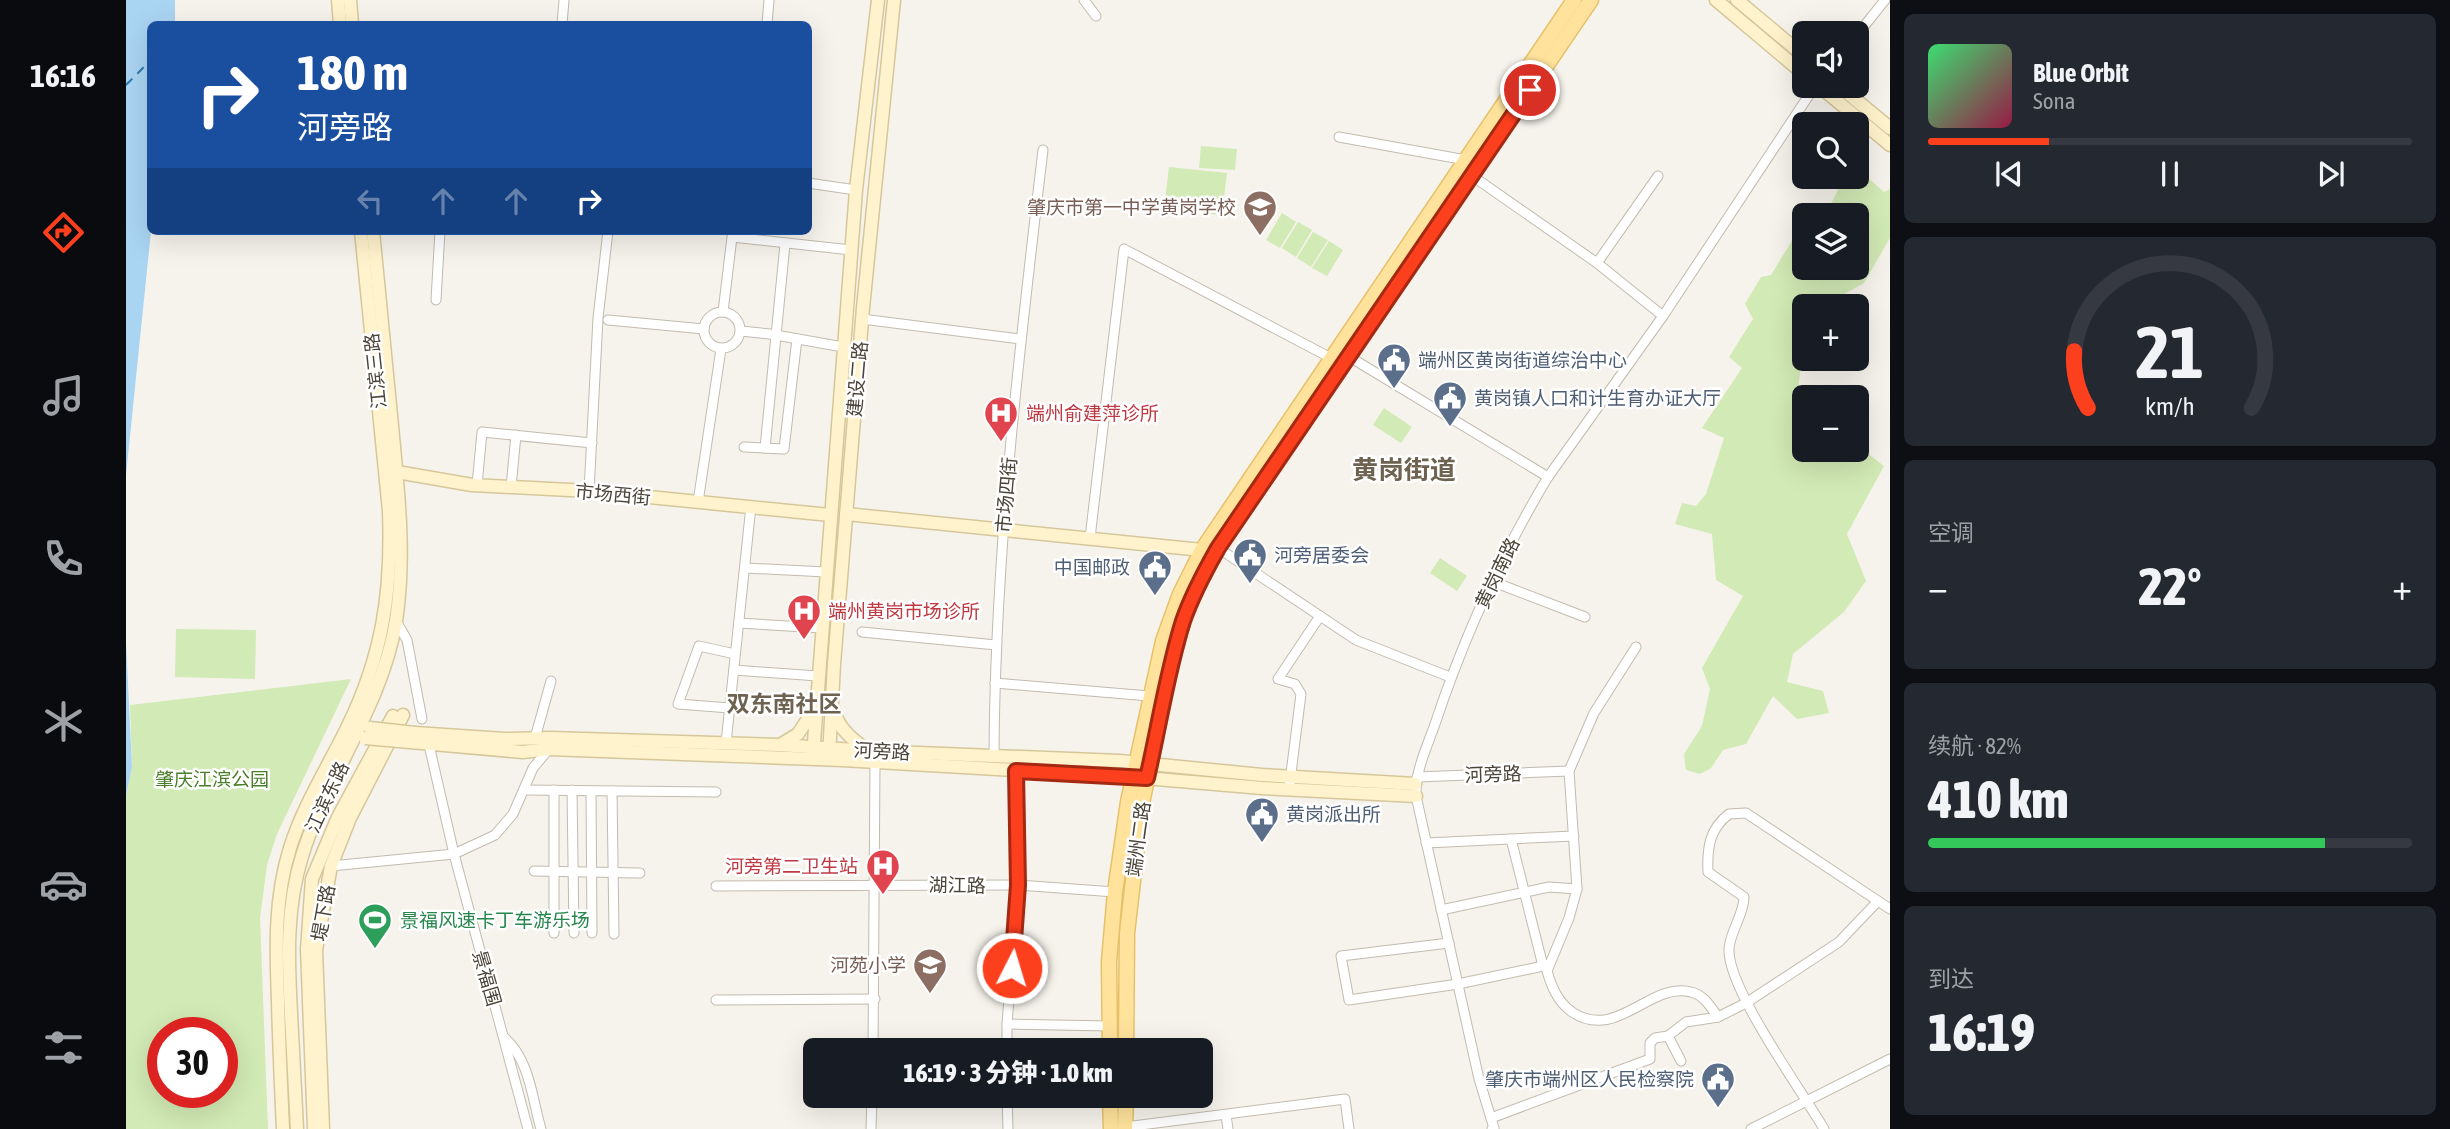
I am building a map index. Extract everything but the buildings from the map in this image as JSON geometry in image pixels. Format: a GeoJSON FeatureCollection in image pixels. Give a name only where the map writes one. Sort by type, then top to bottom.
{"type":"FeatureCollection","features":[{"type":"Feature","properties":{"kind":"main road"},"geometry":{"type":"LineString","coordinates":[[338,0],[340,21]]}},
{"type":"Feature","properties":{"kind":"main road"},"geometry":{"type":"LineString","coordinates":[[350,0],[352,21]]}},
{"type":"Feature","properties":{"kind":"main road","name":"建设二路"},"geometry":{"type":"LineString","coordinates":[[813,753],[856,190],[878,0]]}},
{"type":"Feature","properties":{"kind":"main road","name":"建设二路"},"geometry":{"type":"LineString","coordinates":[[829,754],[862,320],[894,0]]}},
{"type":"Feature","properties":{"kind":"main road","name":"端州二路"},"geometry":{"type":"LineString","coordinates":[[1110,1038],[1109,961],[1115,892],[1152,721],[1184,619],[1201,578],[1218,548],[1471,175],[1539,65],[1574,0]]}},
{"type":"Feature","properties":{"kind":"main road","name":"端州二路"},"geometry":{"type":"LineString","coordinates":[[1152,721],[1150,696],[1163,641],[1180,594],[1202,550],[1466,160],[1591,0]]}},
{"type":"Feature","properties":{"kind":"main road"},"geometry":{"type":"LineString","coordinates":[[1716,0],[1792,64]]}},
{"type":"Feature","properties":{"kind":"main road"},"geometry":{"type":"LineString","coordinates":[[1737,0],[1792,46]]}},
{"type":"Feature","properties":{"kind":"main road"},"geometry":{"type":"LineString","coordinates":[[1832,98],[1890,145]]}},
{"type":"Feature","properties":{"kind":"main road"},"geometry":{"type":"LineString","coordinates":[[1854,98],[1890,128]]}},
{"type":"Feature","properties":{"kind":"main road","name":"江滨三路"},"geometry":{"type":"LineString","coordinates":[[361,235],[388,511]]}},
{"type":"Feature","properties":{"kind":"main road","name":"江滨三路"},"geometry":{"type":"LineString","coordinates":[[373,235],[397,472]]}},
{"type":"Feature","properties":{"kind":"main road","name":"江滨东路"},"geometry":{"type":"LineString","coordinates":[[297,1129],[288,950],[290,911],[302,854],[383,670],[396,621],[401,552],[397,472]]}},
{"type":"Feature","properties":{"kind":"main road","name":"市场西街"},"geometry":{"type":"LineString","coordinates":[[397,472],[477,485],[589,491],[830,515]]}},
{"type":"Feature","properties":{"kind":"main road","name":"江滨东路"},"geometry":{"type":"LineString","coordinates":[[283,1129],[275,936],[278,905],[290,846],[357,731],[388,599],[388,511]]}},
{"type":"Feature","properties":{"kind":"main road"},"geometry":{"type":"LineString","coordinates":[[846,514],[1202,550]]}},
{"type":"Feature","properties":{"kind":"main road"},"geometry":{"type":"LineString","coordinates":[[819,663],[834,664]]}},
{"type":"Feature","properties":{"kind":"main road"},"geometry":{"type":"LineString","coordinates":[[832,703],[836,717],[847,734],[872,757]]}},
{"type":"Feature","properties":{"kind":"main road"},"geometry":{"type":"LineString","coordinates":[[780,745],[798,734],[816,706]]}},
{"type":"Feature","properties":{"kind":"main road","name":"堤下路"},"geometry":{"type":"LineString","coordinates":[[314,1129],[318,1007],[307,949],[312,879],[338,817],[398,715],[349,818],[331,866],[316,950],[323,1129]]}},
{"type":"Feature","properties":{"kind":"main road","name":"河旁路"},"geometry":{"type":"LineString","coordinates":[[357,731],[523,751],[549,749],[813,753],[1016,771],[1142,770]]}},
{"type":"Feature","properties":{"kind":"main road","name":"河旁路"},"geometry":{"type":"LineString","coordinates":[[430,740],[535,738],[726,743],[780,745],[813,753]]}},
{"type":"Feature","properties":{"kind":"main road","name":"河旁路"},"geometry":{"type":"LineString","coordinates":[[872,757],[995,756],[1290,783],[1416,786]]}},
{"type":"Feature","properties":{"kind":"main road","name":"端州二路"},"geometry":{"type":"LineString","coordinates":[[1126,1038],[1127,933],[1135,803]]}},
{"type":"Feature","properties":{"kind":"main road"},"geometry":{"type":"LineString","coordinates":[[1114,1108],[1120,1128]]}},
{"type":"Feature","properties":{"kind":"main road"},"geometry":{"type":"LineString","coordinates":[[1120,1128],[1124,1108]]}},
{"type":"Feature","properties":{"kind":"street"},"geometry":{"type":"LineString","coordinates":[[562,21],[564,0]]}},
{"type":"Feature","properties":{"kind":"street"},"geometry":{"type":"LineString","coordinates":[[767,21],[769,0]]}},
{"type":"Feature","properties":{"kind":"street"},"geometry":{"type":"LineString","coordinates":[[1084,0],[1096,16]]}},
{"type":"Feature","properties":{"kind":"street"},"geometry":{"type":"LineString","coordinates":[[1868,21],[1885,0]]}},
{"type":"Feature","properties":{"kind":"street","name":"黄岗南路"},"geometry":{"type":"LineString","coordinates":[[1416,786],[1450,677],[1503,555],[1548,477],[1664,316],[1809,98]]}},
{"type":"Feature","properties":{"kind":"street"},"geometry":{"type":"LineString","coordinates":[[1339,137],[1466,160]]}},
{"type":"Feature","properties":{"kind":"street","name":"市场四街"},"geometry":{"type":"LineString","coordinates":[[995,756],[996,645],[1002,531],[1020,338],[1042,150]]}},
{"type":"Feature","properties":{"kind":"street"},"geometry":{"type":"LineString","coordinates":[[1471,175],[1597,263],[1664,316]]}},
{"type":"Feature","properties":{"kind":"street"},"geometry":{"type":"LineString","coordinates":[[1597,263],[1658,176]]}},
{"type":"Feature","properties":{"kind":"street"},"geometry":{"type":"LineString","coordinates":[[812,184],[856,190]]}},
{"type":"Feature","properties":{"kind":"street"},"geometry":{"type":"LineString","coordinates":[[436,300],[440,235]]}},
{"type":"Feature","properties":{"kind":"street"},"geometry":{"type":"LineString","coordinates":[[589,491],[598,318],[608,235]]}},
{"type":"Feature","properties":{"kind":"street"},"geometry":{"type":"LineString","coordinates":[[723,312],[732,237],[851,250]]}},
{"type":"Feature","properties":{"kind":"street"},"geometry":{"type":"LineString","coordinates":[[765,447],[785,244]]}},
{"type":"Feature","properties":{"kind":"street"},"geometry":{"type":"LineString","coordinates":[[1090,538],[1124,249],[1331,358]]}},
{"type":"Feature","properties":{"kind":"street"},"geometry":{"type":"LineString","coordinates":[[723,312],[737,319],[741,331],[732,346],[721,349],[706,340],[704,329],[709,317],[723,312]]}},
{"type":"Feature","properties":{"kind":"street"},"geometry":{"type":"LineString","coordinates":[[608,320],[704,329]]}},
{"type":"Feature","properties":{"kind":"street"},"geometry":{"type":"LineString","coordinates":[[862,320],[1020,338]]}},
{"type":"Feature","properties":{"kind":"street"},"geometry":{"type":"LineString","coordinates":[[741,331],[843,348]]}},
{"type":"Feature","properties":{"kind":"street"},"geometry":{"type":"LineString","coordinates":[[744,447],[784,449],[797,339]]}},
{"type":"Feature","properties":{"kind":"street"},"geometry":{"type":"LineString","coordinates":[[698,502],[721,349]]}},
{"type":"Feature","properties":{"kind":"street"},"geometry":{"type":"LineString","coordinates":[[1348,356],[1548,477]]}},
{"type":"Feature","properties":{"kind":"street"},"geometry":{"type":"LineString","coordinates":[[477,485],[482,432],[592,443]]}},
{"type":"Feature","properties":{"kind":"street"},"geometry":{"type":"LineString","coordinates":[[510,487],[516,435]]}},
{"type":"Feature","properties":{"kind":"street"},"geometry":{"type":"LineString","coordinates":[[726,743],[751,506]]}},
{"type":"Feature","properties":{"kind":"street"},"geometry":{"type":"LineString","coordinates":[[1218,548],[1356,640],[1450,677]]}},
{"type":"Feature","properties":{"kind":"street"},"geometry":{"type":"LineString","coordinates":[[745,568],[826,572]]}},
{"type":"Feature","properties":{"kind":"street"},"geometry":{"type":"LineString","coordinates":[[1491,581],[1585,617]]}},
{"type":"Feature","properties":{"kind":"street"},"geometry":{"type":"LineString","coordinates":[[1290,783],[1301,694],[1296,684],[1278,679],[1320,616]]}},
{"type":"Feature","properties":{"kind":"street"},"geometry":{"type":"LineString","coordinates":[[396,621],[407,640],[422,719]]}},
{"type":"Feature","properties":{"kind":"street"},"geometry":{"type":"LineString","coordinates":[[739,623],[822,628]]}},
{"type":"Feature","properties":{"kind":"street"},"geometry":{"type":"LineString","coordinates":[[862,632],[996,645]]}},
{"type":"Feature","properties":{"kind":"street"},"geometry":{"type":"LineString","coordinates":[[730,708],[678,704],[699,646],[735,654]]}},
{"type":"Feature","properties":{"kind":"street"},"geometry":{"type":"LineString","coordinates":[[1546,965],[1569,918],[1577,888],[1569,771],[1594,713],[1636,647]]}},
{"type":"Feature","properties":{"kind":"street"},"geometry":{"type":"LineString","coordinates":[[734,670],[818,676]]}},
{"type":"Feature","properties":{"kind":"street"},"geometry":{"type":"LineString","coordinates":[[535,738],[551,681]]}},
{"type":"Feature","properties":{"kind":"street"},"geometry":{"type":"LineString","coordinates":[[995,683],[1150,696]]}},
{"type":"Feature","properties":{"kind":"street","name":"景福围"},"geometry":{"type":"LineString","coordinates":[[430,740],[454,854],[528,1129]]}},
{"type":"Feature","properties":{"kind":"street"},"geometry":{"type":"LineString","coordinates":[[331,866],[454,854],[495,835],[513,814],[533,768],[549,749]]}},
{"type":"Feature","properties":{"kind":"street"},"geometry":{"type":"LineString","coordinates":[[523,751],[533,768]]}},
{"type":"Feature","properties":{"kind":"street"},"geometry":{"type":"LineString","coordinates":[[872,757],[875,884],[873,1038]]}},
{"type":"Feature","properties":{"kind":"street"},"geometry":{"type":"LineString","coordinates":[[1007,1038],[1018,885],[1016,771]]}},
{"type":"Feature","properties":{"kind":"street","name":"河旁路"},"geometry":{"type":"LineString","coordinates":[[1416,786],[1569,771]]}},
{"type":"Feature","properties":{"kind":"street"},"geometry":{"type":"LineString","coordinates":[[1416,786],[1448,943],[1479,1079],[1494,1128],[1492,1129]]}},
{"type":"Feature","properties":{"kind":"street"},"geometry":{"type":"LineString","coordinates":[[525,790],[716,792]]}},
{"type":"Feature","properties":{"kind":"street"},"geometry":{"type":"LineString","coordinates":[[554,790],[554,933]]}},
{"type":"Feature","properties":{"kind":"street"},"geometry":{"type":"LineString","coordinates":[[572,790],[574,933]]}},
{"type":"Feature","properties":{"kind":"street"},"geometry":{"type":"LineString","coordinates":[[591,791],[592,933]]}},
{"type":"Feature","properties":{"kind":"street"},"geometry":{"type":"LineString","coordinates":[[612,791],[614,934]]}},
{"type":"Feature","properties":{"kind":"street"},"geometry":{"type":"LineString","coordinates":[[1824,1129],[1746,1003],[1732,969],[1729,950],[1744,897],[1708,872],[1707,848],[1713,833],[1725,818],[1734,812],[1746,813],[1890,909]]}},
{"type":"Feature","properties":{"kind":"street"},"geometry":{"type":"LineString","coordinates":[[1426,843],[1574,836]]}},
{"type":"Feature","properties":{"kind":"street"},"geometry":{"type":"LineString","coordinates":[[1511,839],[1523,892],[1551,985],[1557,998],[1568,1009],[1588,1019],[1610,1019],[1660,996],[1683,990],[1707,1001],[1718,1017]]}},
{"type":"Feature","properties":{"kind":"street"},"geometry":{"type":"LineString","coordinates":[[534,872],[640,873]]}},
{"type":"Feature","properties":{"kind":"street","name":"湖江路"},"geometry":{"type":"LineString","coordinates":[[716,886],[1018,885],[1115,892]]}},
{"type":"Feature","properties":{"kind":"street"},"geometry":{"type":"LineString","coordinates":[[1441,909],[1549,887],[1577,888]]}},
{"type":"Feature","properties":{"kind":"street"},"geometry":{"type":"LineString","coordinates":[[1491,1118],[1650,1059],[1650,1042],[1655,1038],[1668,1036],[1686,1022],[1718,1017],[1746,1003],[1839,942],[1878,901]]}},
{"type":"Feature","properties":{"kind":"street"},"geometry":{"type":"LineString","coordinates":[[1448,943],[1341,957],[1349,1000],[1458,984],[1546,965]]}},
{"type":"Feature","properties":{"kind":"street"},"geometry":{"type":"LineString","coordinates":[[716,1000],[875,999]]}},
{"type":"Feature","properties":{"kind":"street"},"geometry":{"type":"LineString","coordinates":[[1007,1024],[1110,1026]]}},
{"type":"Feature","properties":{"kind":"street"},"geometry":{"type":"LineString","coordinates":[[1668,1036],[1681,1061]]}},
{"type":"Feature","properties":{"kind":"street"},"geometry":{"type":"LineString","coordinates":[[505,1037],[516,1048],[524,1064],[541,1129]]}},
{"type":"Feature","properties":{"kind":"street"},"geometry":{"type":"LineString","coordinates":[[1751,1129],[1890,1059]]}},
{"type":"Feature","properties":{"kind":"street"},"geometry":{"type":"LineString","coordinates":[[1120,1128],[1345,1099],[1349,1129]]}},
{"type":"Feature","properties":{"kind":"street"},"geometry":{"type":"LineString","coordinates":[[871,1129],[872,1108]]}},
{"type":"Feature","properties":{"kind":"street"},"geometry":{"type":"LineString","coordinates":[[1007,1108],[1008,1129]]}},
{"type":"Feature","properties":{"kind":"street"},"geometry":{"type":"LineString","coordinates":[[1226,1115],[1228,1129]]}},
{"type":"Feature","properties":{"kind":"green space"},"geometry":{"type":"Polygon","coordinates":[[[1201,146],[1237,149],[1235,170],[1199,168],[1201,146]]]}},
{"type":"Feature","properties":{"kind":"green space"},"geometry":{"type":"Polygon","coordinates":[[[1169,167],[1227,173],[1222,215],[1164,209],[1169,167]]]}},
{"type":"Feature","properties":{"kind":"green space"},"geometry":{"type":"Polygon","coordinates":[[[1869,179],[1884,192],[1890,189],[1890,238],[1869,274],[1869,203],[1832,202],[1838,189],[1869,189],[1869,179]]]}},
{"type":"Feature","properties":{"kind":"green space"},"geometry":{"type":"Polygon","coordinates":[[[1282,213],[1296,222],[1280,248],[1266,240],[1282,213]]]}},
{"type":"Feature","properties":{"kind":"green space"},"geometry":{"type":"Polygon","coordinates":[[[1298,222],[1312,230],[1296,257],[1282,248],[1298,222]]]}},
{"type":"Feature","properties":{"kind":"green space"},"geometry":{"type":"Polygon","coordinates":[[[1313,232],[1328,240],[1311,267],[1297,258],[1313,232]]]}},
{"type":"Feature","properties":{"kind":"green space"},"geometry":{"type":"Polygon","coordinates":[[[1329,241],[1343,250],[1327,276],[1312,268],[1329,241]]]}},
{"type":"Feature","properties":{"kind":"green space"},"geometry":{"type":"Polygon","coordinates":[[[1792,241],[1792,280],[1866,280],[1844,294],[1792,294],[1792,371],[1800,371],[1798,385],[1792,385],[1792,462],[1869,462],[1869,454],[1884,466],[1847,534],[1866,581],[1844,612],[1793,654],[1787,682],[1823,691],[1829,713],[1797,719],[1773,696],[1746,744],[1723,750],[1711,768],[1700,774],[1686,770],[1684,754],[1702,726],[1710,689],[1702,668],[1743,596],[1716,580],[1712,534],[1675,524],[1682,503],[1696,506],[1706,494],[1724,438],[1702,428],[1742,368],[1729,357],[1753,319],[1745,304],[1761,277],[1771,275],[1792,241]]]}},
{"type":"Feature","properties":{"kind":"green space"},"geometry":{"type":"Polygon","coordinates":[[[1384,408],[1412,427],[1401,443],[1373,425],[1384,408]]]}},
{"type":"Feature","properties":{"kind":"green space"},"geometry":{"type":"Polygon","coordinates":[[[1440,558],[1467,576],[1457,591],[1430,573],[1440,558]]]}},
{"type":"Feature","properties":{"kind":"green space"},"geometry":{"type":"Polygon","coordinates":[[[176,629],[256,630],[255,679],[175,677],[176,629]]]}},
{"type":"Feature","properties":{"kind":"green space","name":"肇庆江滨公园"},"geometry":{"type":"Polygon","coordinates":[[[351,679],[277,834],[267,865],[260,918],[268,1129],[126,1129],[126,796],[132,767],[130,705],[351,679]]]}},
{"type":"Feature","properties":{"kind":"water"},"geometry":{"type":"Polygon","coordinates":[[[126,0],[175,0],[175,21],[147,21],[147,235],[151,235],[126,475],[126,0]]]}},
{"type":"Feature","properties":{"kind":"water"},"geometry":{"type":"Polygon","coordinates":[[[126,642],[132,767],[126,796],[126,642]]]}},
{"type":"Feature","properties":{"kind":"ferry route"},"geometry":{"type":"LineString","coordinates":[[126,85],[147,64]]}},
{"type":"Feature","properties":{"kind":"place","name":"肇庆市第一中学黄岗学校"},"geometry":{"type":"Point","coordinates":[1260,237]}},
{"type":"Feature","properties":{"kind":"place","name":"端州区黄岗街道综治中心"},"geometry":{"type":"Point","coordinates":[1394,390]}},
{"type":"Feature","properties":{"kind":"place","name":"黄岗镇人口和计生育办证大厅"},"geometry":{"type":"Point","coordinates":[1450,428]}},
{"type":"Feature","properties":{"kind":"place","name":"端州俞建萍诊所"},"geometry":{"type":"Point","coordinates":[1001,443]}},
{"type":"Feature","properties":{"kind":"place","name":"河旁居委会"},"geometry":{"type":"Point","coordinates":[1250,585]}},
{"type":"Feature","properties":{"kind":"place","name":"中国邮政"},"geometry":{"type":"Point","coordinates":[1155,597]}},
{"type":"Feature","properties":{"kind":"place","name":"端州黄岗市场诊所"},"geometry":{"type":"Point","coordinates":[804,641]}},
{"type":"Feature","properties":{"kind":"place","name":"黄岗派出所"},"geometry":{"type":"Point","coordinates":[1262,844]}},
{"type":"Feature","properties":{"kind":"place","name":"河旁第二卫生站"},"geometry":{"type":"Point","coordinates":[883,896]}},
{"type":"Feature","properties":{"kind":"place","name":"景福风速卡丁车游乐场"},"geometry":{"type":"Point","coordinates":[375,950]}},
{"type":"Feature","properties":{"kind":"place","name":"河苑小学"},"geometry":{"type":"Point","coordinates":[930,995]}},
{"type":"Feature","properties":{"kind":"place","name":"肇庆市端州区人民检察院"},"geometry":{"type":"Point","coordinates":[1718,1109]}},
{"type":"Feature","properties":{"kind":"district","name":"黄岗街道"},"geometry":{"type":"Point","coordinates":[1404,470]}},
{"type":"Feature","properties":{"kind":"district","name":"双东南社区"},"geometry":{"type":"Point","coordinates":[784,704]}},
{"type":"Feature","properties":{"kind":"route"},"geometry":{"type":"LineString","coordinates":[[1012,968],[1018,885],[1016,771],[1147,778],[1172,661],[1184,619],[1201,578],[1218,548],[1530,90]]}}]}
